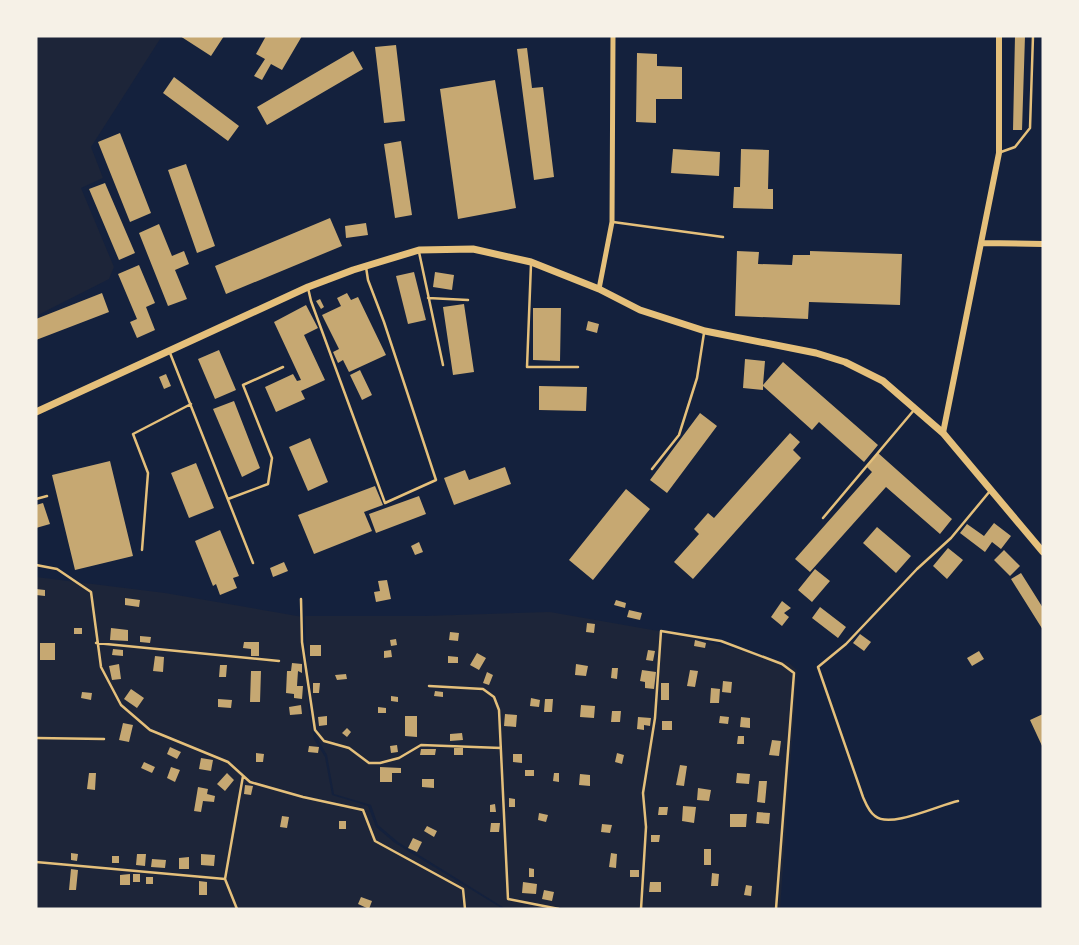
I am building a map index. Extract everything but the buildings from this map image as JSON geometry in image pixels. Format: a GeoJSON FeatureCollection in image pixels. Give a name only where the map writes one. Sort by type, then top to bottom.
{"type":"FeatureCollection","features":[{"type":"Feature","properties":{"kind":"main road"},"geometry":{"type":"LineString","coordinates":[[36,412],[308,287],[366,266],[419,250],[473,249],[531,262],[599,289],[640,310],[705,331],[816,353],[846,362],[883,381],[914,410],[943,433],[1043,552]]}},
{"type":"Feature","properties":{"kind":"street"},"geometry":{"type":"LineString","coordinates":[[599,289],[612,222],[613,36]]}},
{"type":"Feature","properties":{"kind":"street"},"geometry":{"type":"LineString","coordinates":[[943,433],[999,153],[999,36]]}},
{"type":"Feature","properties":{"kind":"street"},"geometry":{"type":"LineString","coordinates":[[982,243],[1043,244]]}},
{"type":"Feature","properties":{"kind":"lane"},"geometry":{"type":"LineString","coordinates":[[999,153],[1015,147],[1030,128],[1033,36]]}},
{"type":"Feature","properties":{"kind":"lane"},"geometry":{"type":"LineString","coordinates":[[612,222],[723,236]]}},
{"type":"Feature","properties":{"kind":"lane"},"geometry":{"type":"LineString","coordinates":[[419,250],[443,365]]}},
{"type":"Feature","properties":{"kind":"lane"},"geometry":{"type":"LineString","coordinates":[[531,262],[527,366],[578,367]]}},
{"type":"Feature","properties":{"kind":"lane"},"geometry":{"type":"LineString","coordinates":[[308,287],[311,301],[385,503],[436,480],[384,322],[368,280],[366,266]]}},
{"type":"Feature","properties":{"kind":"lane"},"geometry":{"type":"LineString","coordinates":[[428,298],[468,300]]}},
{"type":"Feature","properties":{"kind":"lane"},"geometry":{"type":"LineString","coordinates":[[652,469],[679,435],[697,378],[705,331]]}},
{"type":"Feature","properties":{"kind":"lane"},"geometry":{"type":"LineString","coordinates":[[170,352],[253,563]]}},
{"type":"Feature","properties":{"kind":"lane"},"geometry":{"type":"LineString","coordinates":[[228,499],[268,484],[272,458],[243,386],[283,367]]}},
{"type":"Feature","properties":{"kind":"lane"},"geometry":{"type":"LineString","coordinates":[[142,550],[148,473],[133,434],[191,404]]}},
{"type":"Feature","properties":{"kind":"lane"},"geometry":{"type":"LineString","coordinates":[[823,518],[914,410]]}},
{"type":"Feature","properties":{"kind":"lane"},"geometry":{"type":"LineString","coordinates":[[958,801],[897,820],[888,821],[875,816],[862,797],[818,667],[846,644],[917,569],[951,538],[990,491]]}},
{"type":"Feature","properties":{"kind":"lane"},"geometry":{"type":"LineString","coordinates":[[36,500],[47,496]]}},
{"type":"Feature","properties":{"kind":"lane"},"geometry":{"type":"LineString","coordinates":[[36,565],[57,569],[91,592],[96,643],[101,667],[120,705],[150,730],[228,762],[250,782],[303,797],[363,810],[375,841],[464,889],[465,909]]}},
{"type":"Feature","properties":{"kind":"lane"},"geometry":{"type":"LineString","coordinates":[[301,599],[302,642],[315,730],[324,741],[350,748],[369,762],[380,763],[399,758],[421,745],[501,748]]}},
{"type":"Feature","properties":{"kind":"lane"},"geometry":{"type":"LineString","coordinates":[[642,909],[646,827],[643,793],[656,718],[661,631],[722,641],[782,664],[794,672],[776,909]]}},
{"type":"Feature","properties":{"kind":"lane"},"geometry":{"type":"LineString","coordinates":[[96,643],[279,661]]}},
{"type":"Feature","properties":{"kind":"lane"},"geometry":{"type":"LineString","coordinates":[[429,686],[483,689],[494,697],[499,710],[508,899],[559,909]]}},
{"type":"Feature","properties":{"kind":"lane"},"geometry":{"type":"LineString","coordinates":[[36,738],[104,739]]}},
{"type":"Feature","properties":{"kind":"lane"},"geometry":{"type":"LineString","coordinates":[[237,909],[225,879],[243,776]]}},
{"type":"Feature","properties":{"kind":"lane"},"geometry":{"type":"LineString","coordinates":[[36,862],[225,879]]}},
{"type":"Feature","properties":{"kind":"shaded area"},"geometry":{"type":"Polygon","coordinates":[[[36,36],[162,36],[91,147],[103,178],[81,188],[114,267],[109,279],[36,316],[36,36]]]}},
{"type":"Feature","properties":{"kind":"shaded area"},"geometry":{"type":"Polygon","coordinates":[[[36,577],[165,593],[303,617],[302,642],[307,665],[305,616],[425,616],[550,612],[681,635],[789,663],[797,670],[780,909],[506,909],[398,842],[378,825],[371,805],[334,794],[327,755],[316,736],[308,687],[308,705],[314,739],[325,757],[332,795],[368,806],[376,827],[395,843],[503,909],[36,909],[36,577]]]}}]}
